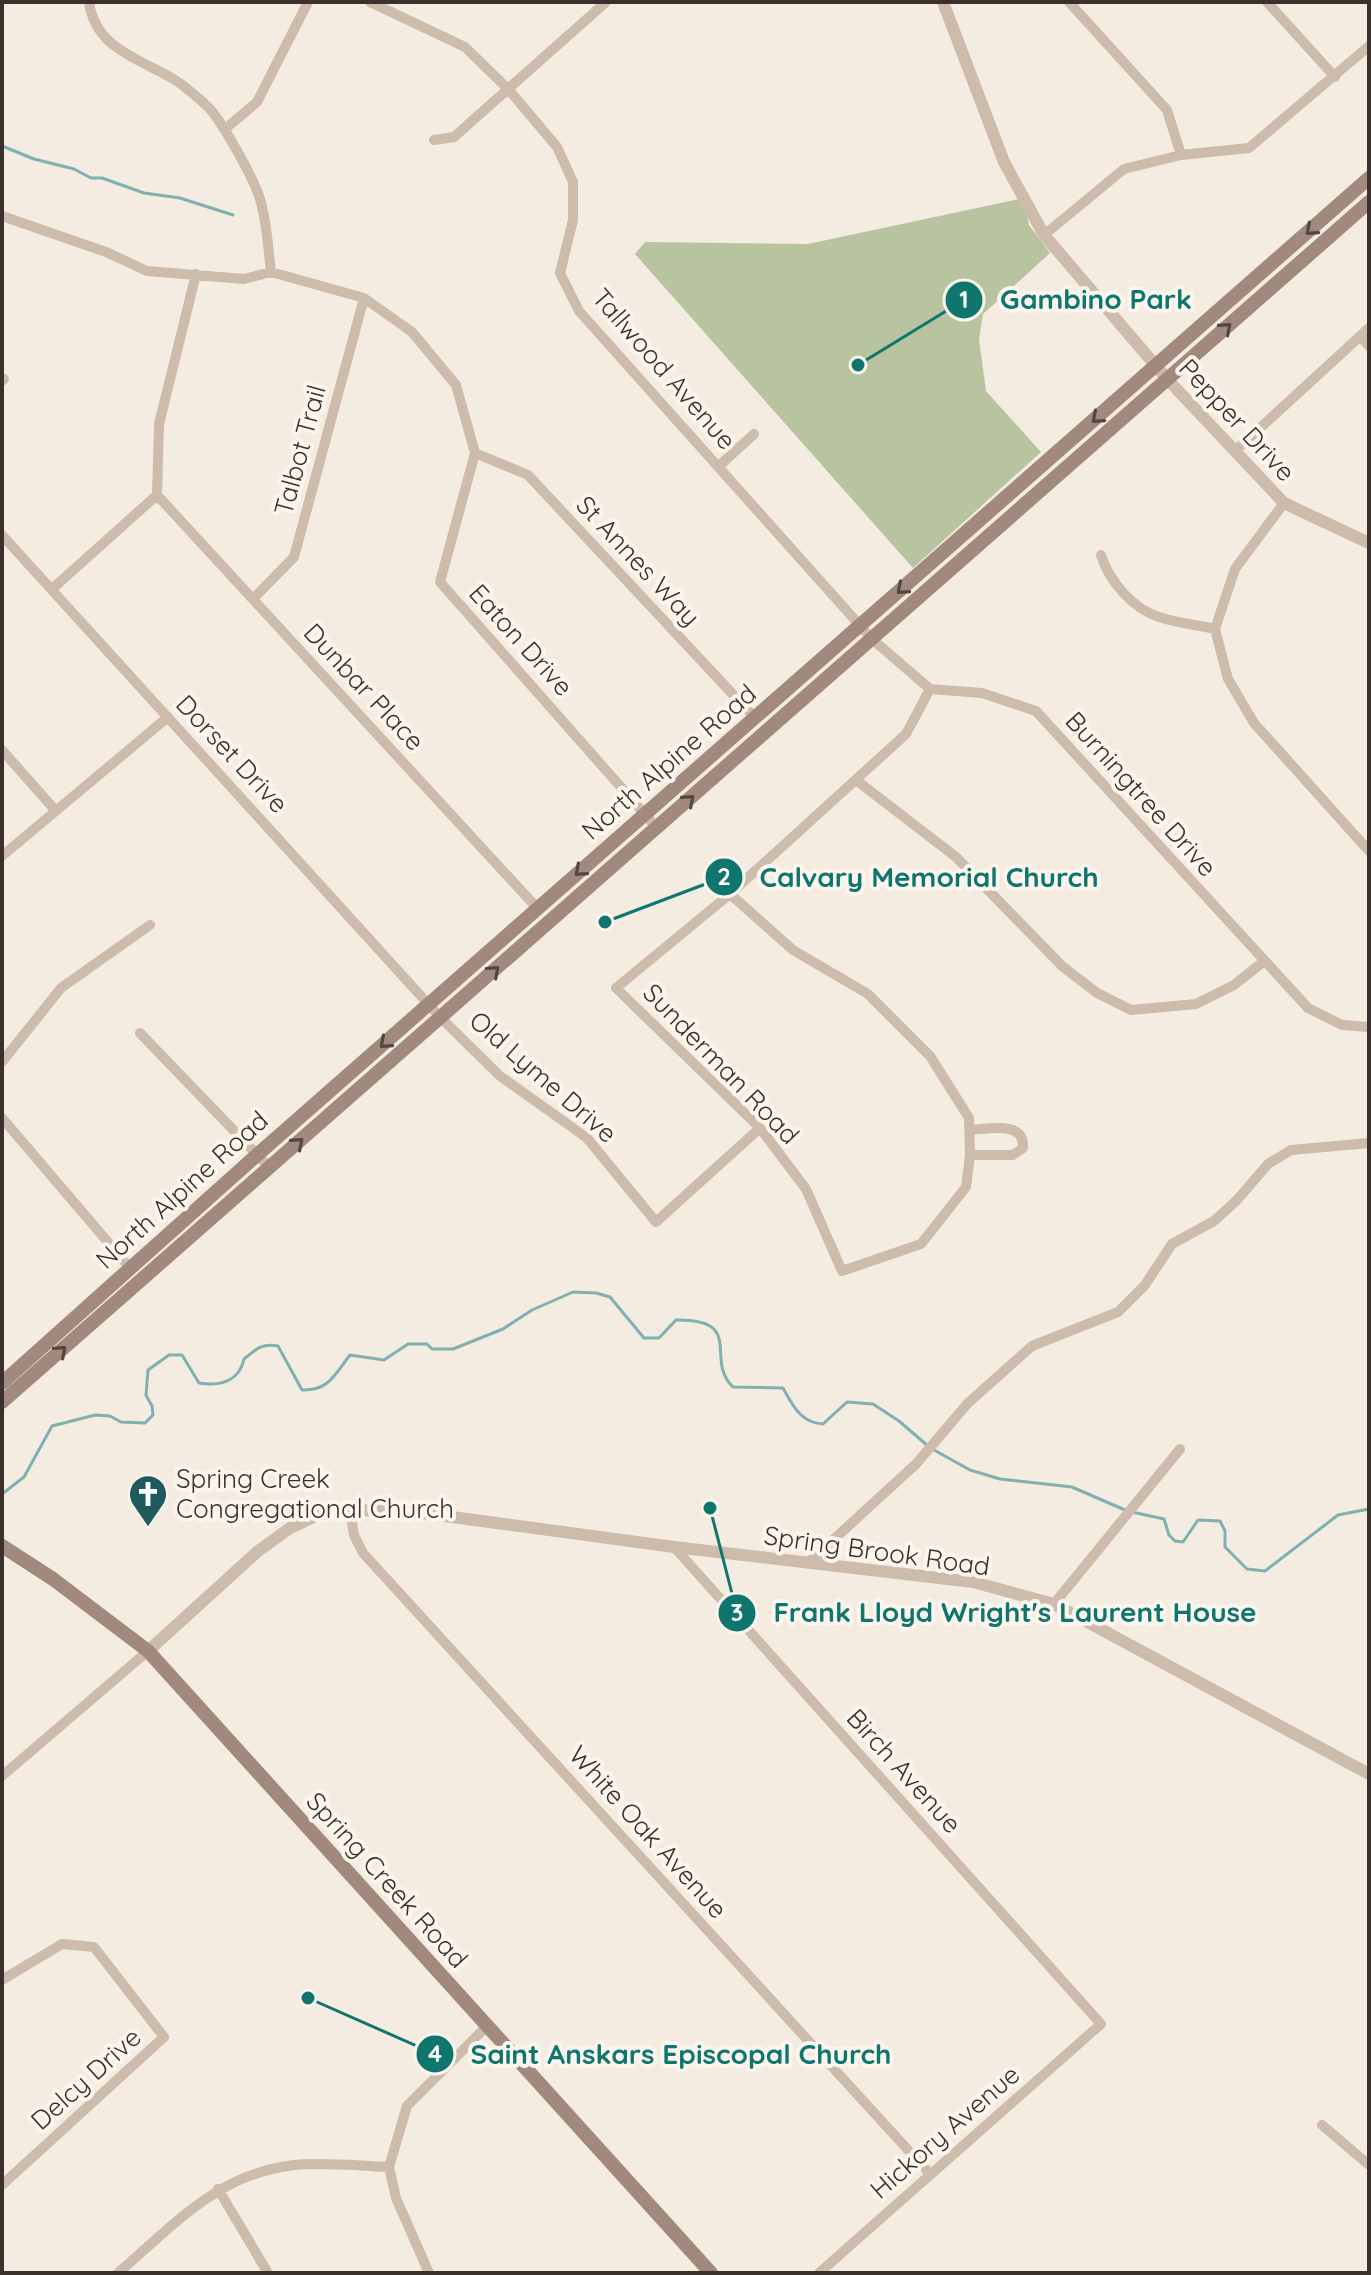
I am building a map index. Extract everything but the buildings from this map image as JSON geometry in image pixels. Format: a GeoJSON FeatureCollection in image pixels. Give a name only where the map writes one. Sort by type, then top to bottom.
{"type":"FeatureCollection","features":[{"type":"Feature","properties":{"kind":"main road","name":"North Alpine Road"},"geometry":{"type":"LineString","coordinates":[[4,1377],[1369,178]]}},
{"type":"Feature","properties":{"kind":"main road","name":"North Alpine Road"},"geometry":{"type":"LineString","coordinates":[[2,1402],[1369,202]]}},
{"type":"Feature","properties":{"kind":"main road","name":"Spring Creek Road"},"geometry":{"type":"LineString","coordinates":[[2,1546],[53,1579],[148,1651],[711,2273]]}},
{"type":"Feature","properties":{"kind":"street"},"geometry":{"type":"LineString","coordinates":[[89,2],[106,38],[135,62],[180,84],[210,109],[225,129],[260,198],[271,272]]}},
{"type":"Feature","properties":{"kind":"street"},"geometry":{"type":"LineString","coordinates":[[225,129],[257,102],[308,2]]}},
{"type":"Feature","properties":{"kind":"street","name":"Tallwood Avenue"},"geometry":{"type":"LineString","coordinates":[[370,2],[465,47],[509,90],[557,147],[573,182],[573,220],[560,273],[579,311],[861,625]]}},
{"type":"Feature","properties":{"kind":"street"},"geometry":{"type":"LineString","coordinates":[[434,140],[454,137],[606,2]]}},
{"type":"Feature","properties":{"kind":"street","name":"Pepper Drive"},"geometry":{"type":"LineString","coordinates":[[943,2],[1004,162],[1044,235],[1168,380],[1284,503],[1369,543]]}},
{"type":"Feature","properties":{"kind":"street"},"geometry":{"type":"LineString","coordinates":[[1069,2],[1167,110],[1181,155]]}},
{"type":"Feature","properties":{"kind":"street"},"geometry":{"type":"LineString","coordinates":[[1267,2],[1335,77]]}},
{"type":"Feature","properties":{"kind":"street"},"geometry":{"type":"LineString","coordinates":[[1044,235],[1124,169],[1181,155],[1249,148],[1369,46]]}},
{"type":"Feature","properties":{"kind":"street"},"geometry":{"type":"LineString","coordinates":[[2,216],[106,252],[147,271],[244,279],[271,272],[364,298],[412,332],[456,385],[475,453]]}},
{"type":"Feature","properties":{"kind":"street"},"geometry":{"type":"LineString","coordinates":[[52,589],[157,495],[159,424],[196,274]]}},
{"type":"Feature","properties":{"kind":"street","name":"Talbot Trail"},"geometry":{"type":"LineString","coordinates":[[253,599],[294,557],[364,298]]}},
{"type":"Feature","properties":{"kind":"street"},"geometry":{"type":"LineString","coordinates":[[1235,451],[1365,332],[1369,346]]}},
{"type":"Feature","properties":{"kind":"street"},"geometry":{"type":"LineString","coordinates":[[719,466],[754,434]]}},
{"type":"Feature","properties":{"kind":"street","name":"St Annes Way"},"geometry":{"type":"LineString","coordinates":[[475,453],[528,475],[755,718]]}},
{"type":"Feature","properties":{"kind":"street","name":"Eaton Drive"},"geometry":{"type":"LineString","coordinates":[[475,453],[440,582],[657,828]]}},
{"type":"Feature","properties":{"kind":"street","name":"Dunbar Place"},"geometry":{"type":"LineString","coordinates":[[157,495],[538,909]]}},
{"type":"Feature","properties":{"kind":"street"},"geometry":{"type":"LineString","coordinates":[[1284,503],[1235,569],[1215,629],[1228,679],[1254,723],[1369,851]]}},
{"type":"Feature","properties":{"kind":"street","name":"Dorset Drive"},"geometry":{"type":"LineString","coordinates":[[2,535],[430,1003]]}},
{"type":"Feature","properties":{"kind":"street"},"geometry":{"type":"LineString","coordinates":[[1101,555],[1107,573],[1128,597],[1157,617],[1215,629]]}},
{"type":"Feature","properties":{"kind":"street"},"geometry":{"type":"LineString","coordinates":[[730,894],[906,734],[930,689],[872,639],[861,625]]}},
{"type":"Feature","properties":{"kind":"street","name":"Burningtree Drive"},"geometry":{"type":"LineString","coordinates":[[930,689],[982,693],[1036,711],[1308,1008],[1342,1025],[1369,1027]]}},
{"type":"Feature","properties":{"kind":"street"},"geometry":{"type":"LineString","coordinates":[[2,856],[168,717]]}},
{"type":"Feature","properties":{"kind":"street"},"geometry":{"type":"LineString","coordinates":[[2,750],[55,810]]}},
{"type":"Feature","properties":{"kind":"street"},"geometry":{"type":"LineString","coordinates":[[856,780],[956,857],[1062,966],[1097,993],[1131,1010],[1196,1004],[1234,985],[1263,962]]}},
{"type":"Feature","properties":{"kind":"street","name":"Sunderman Road"},"geometry":{"type":"LineString","coordinates":[[730,894],[793,950],[868,994],[930,1056],[969,1118],[970,1155],[966,1187],[921,1244],[842,1271],[806,1189],[760,1128],[616,988],[730,894]]}},
{"type":"Feature","properties":{"kind":"street"},"geometry":{"type":"LineString","coordinates":[[2,1062],[61,988],[150,925]]}},
{"type":"Feature","properties":{"kind":"street","name":"Old Lyme Drive"},"geometry":{"type":"LineString","coordinates":[[430,1003],[441,1018],[500,1076],[587,1138],[656,1222],[760,1128]]}},
{"type":"Feature","properties":{"kind":"street"},"geometry":{"type":"LineString","coordinates":[[140,1033],[270,1168]]}},
{"type":"Feature","properties":{"kind":"street"},"geometry":{"type":"LineString","coordinates":[[2,1118],[130,1268]]}},
{"type":"Feature","properties":{"kind":"street"},"geometry":{"type":"LineString","coordinates":[[970,1130],[1008,1128],[1018,1133],[1024,1142],[1023,1148],[1013,1155],[970,1155]]}},
{"type":"Feature","properties":{"kind":"street"},"geometry":{"type":"LineString","coordinates":[[809,1562],[916,1464],[968,1403],[1032,1346],[1118,1312],[1145,1285],[1172,1244],[1214,1221],[1268,1164],[1291,1150],[1369,1143]]}},
{"type":"Feature","properties":{"kind":"street"},"geometry":{"type":"LineString","coordinates":[[1054,1604],[1180,1449]]}},
{"type":"Feature","properties":{"kind":"street","name":"Spring Brook Road"},"geometry":{"type":"LineString","coordinates":[[148,1651],[257,1552],[290,1528],[320,1514],[350,1510],[412,1512],[973,1582],[1054,1604],[1369,1774]]}},
{"type":"Feature","properties":{"kind":"street","name":"White Oak Avenue"},"geometry":{"type":"LineString","coordinates":[[350,1510],[354,1535],[363,1553],[930,2174]]}},
{"type":"Feature","properties":{"kind":"street","name":"Birch Avenue"},"geometry":{"type":"LineString","coordinates":[[674,1547],[1101,2024]]}},
{"type":"Feature","properties":{"kind":"street"},"geometry":{"type":"LineString","coordinates":[[2,1776],[148,1651]]}},
{"type":"Feature","properties":{"kind":"street","name":"Delcy Drive"},"geometry":{"type":"LineString","coordinates":[[2,1980],[62,1944],[94,1947],[164,2037],[2,2185]]}},
{"type":"Feature","properties":{"kind":"street","name":"Hickory Avenue"},"geometry":{"type":"LineString","coordinates":[[819,2273],[1101,2024]]}},
{"type":"Feature","properties":{"kind":"street"},"geometry":{"type":"LineString","coordinates":[[429,2273],[396,2198],[389,2167],[407,2106],[487,2026]]}},
{"type":"Feature","properties":{"kind":"street"},"geometry":{"type":"LineString","coordinates":[[1322,2125],[1369,2165]]}},
{"type":"Feature","properties":{"kind":"street"},"geometry":{"type":"LineString","coordinates":[[118,2273],[218,2189],[256,2172],[297,2165],[389,2167]]}},
{"type":"Feature","properties":{"kind":"street"},"geometry":{"type":"LineString","coordinates":[[218,2189],[268,2273]]}},
{"type":"Feature","properties":{"kind":"green space"},"geometry":{"type":"Polygon","coordinates":[[[1024,198],[1029,225],[1050,253],[983,314],[979,339],[986,391],[1041,452],[913,568],[635,254],[645,242],[808,244],[1024,198]]]}},
{"type":"Feature","properties":{"kind":"waterway"},"geometry":{"type":"LineString","coordinates":[[2,146],[34,159],[74,169],[91,178],[102,178],[144,193],[180,198],[233,215]]}},
{"type":"Feature","properties":{"kind":"waterway"},"geometry":{"type":"LineString","coordinates":[[2,1494],[24,1477],[52,1426],[95,1415],[110,1416],[121,1422],[145,1423],[153,1415],[146,1395],[148,1370],[169,1355],[182,1355],[199,1383],[214,1384],[227,1381],[238,1373],[244,1359],[256,1350],[268,1345],[278,1346],[302,1390],[311,1390],[330,1380],[350,1355],[384,1360],[408,1344],[453,1349],[503,1329],[532,1310],[573,1292],[610,1297],[644,1338],[659,1338],[676,1320],[697,1321],[710,1326],[717,1334],[725,1376],[733,1387],[783,1388],[798,1412],[815,1423],[823,1424],[847,1402],[873,1404],[928,1446]]}},
{"type":"Feature","properties":{"kind":"waterway"},"geometry":{"type":"LineString","coordinates":[[934,1450],[970,1470],[1000,1479],[1072,1487],[1125,1510]]}},
{"type":"Feature","properties":{"kind":"waterway"},"geometry":{"type":"LineString","coordinates":[[1132,1512],[1164,1519],[1169,1535],[1175,1541],[1183,1542],[1198,1520],[1220,1521],[1225,1531],[1225,1547],[1247,1569],[1265,1571],[1338,1515],[1369,1509]]}},
{"type":"Feature","properties":{"kind":"place","name":"Gambino Park"},"geometry":{"type":"Point","coordinates":[858,365]}},
{"type":"Feature","properties":{"kind":"place","name":"Calvary Memorial Church"},"geometry":{"type":"Point","coordinates":[605,922]}},
{"type":"Feature","properties":{"kind":"place","name":"Frank Lloyd Wright's Laurent House"},"geometry":{"type":"Point","coordinates":[710,1508]}},
{"type":"Feature","properties":{"kind":"place","name":"Spring Creek Congregational Church"},"geometry":{"type":"Point","coordinates":[148,1528]}},
{"type":"Feature","properties":{"kind":"place","name":"Saint Anskars Episcopal Church"},"geometry":{"type":"Point","coordinates":[308,1998]}}]}
